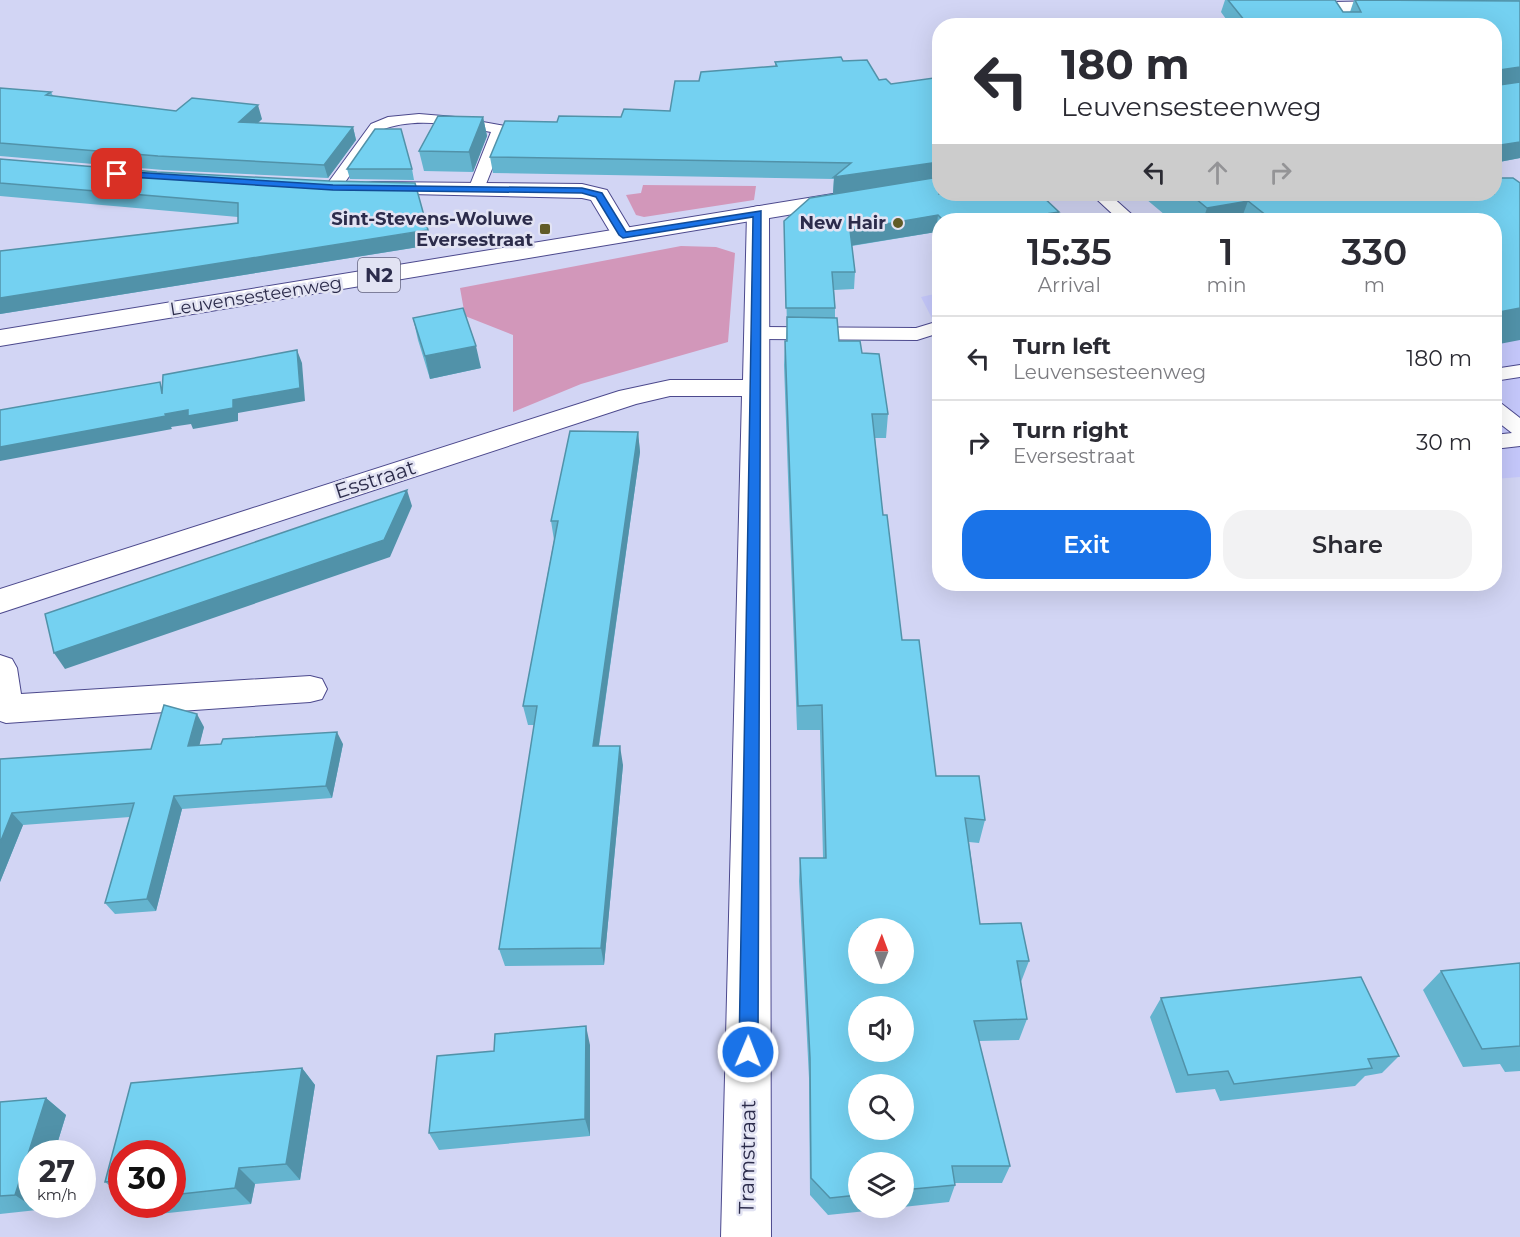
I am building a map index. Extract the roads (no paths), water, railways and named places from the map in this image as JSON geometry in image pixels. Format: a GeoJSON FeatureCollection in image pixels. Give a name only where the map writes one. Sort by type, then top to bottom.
{"type":"FeatureCollection","features":[{"type":"Feature","properties":{"kind":"street"},"geometry":{"type":"LineString","coordinates":[[1341,18],[1334,7],[1435,2]]}},
{"type":"Feature","properties":{"kind":"street"},"geometry":{"type":"LineString","coordinates":[[311,186],[582,190],[599,195],[623,235]]}},
{"type":"Feature","properties":{"kind":"street","name":"Leuvensesteenweg"},"geometry":{"type":"LineString","coordinates":[[0,338],[861,197]]}},
{"type":"Feature","properties":{"kind":"street","name":"Tramstraat"},"geometry":{"type":"LineString","coordinates":[[746,1237],[758,213]]}},
{"type":"Feature","properties":{"kind":"street","name":"Esstraat"},"geometry":{"type":"LineString","coordinates":[[0,600],[629,397],[670,388],[756,388]]}},
{"type":"Feature","properties":{"kind":"street"},"geometry":{"type":"LineString","coordinates":[[0,668],[6,709],[310,689]]}},
{"type":"Feature","properties":{"kind":"lane"},"geometry":{"type":"LineString","coordinates":[[333,188],[374,128],[387,122],[424,118],[459,120],[500,129],[476,190]]}},
{"type":"Feature","properties":{"kind":"lane"},"geometry":{"type":"LineString","coordinates":[[1107,201],[1121,213]]}},
{"type":"Feature","properties":{"kind":"lane"},"geometry":{"type":"LineString","coordinates":[[917,334],[932,329]]}},
{"type":"Feature","properties":{"kind":"lane"},"geometry":{"type":"LineString","coordinates":[[757,333],[932,333]]}},
{"type":"Feature","properties":{"kind":"lane"},"geometry":{"type":"LineString","coordinates":[[1502,374],[1520,371]]}},
{"type":"Feature","properties":{"kind":"lane"},"geometry":{"type":"LineString","coordinates":[[1502,415],[1520,429]]}},
{"type":"Feature","properties":{"kind":"lane"},"geometry":{"type":"LineString","coordinates":[[1502,441],[1520,439]]}},
{"type":"Feature","properties":{"kind":"place","name":"New Hair"},"geometry":{"type":"Point","coordinates":[898,223]}},
{"type":"Feature","properties":{"kind":"place","name":"Sint-Stevens-Woluwe Eversestraat"},"geometry":{"type":"Point","coordinates":[545,229]}}]}
